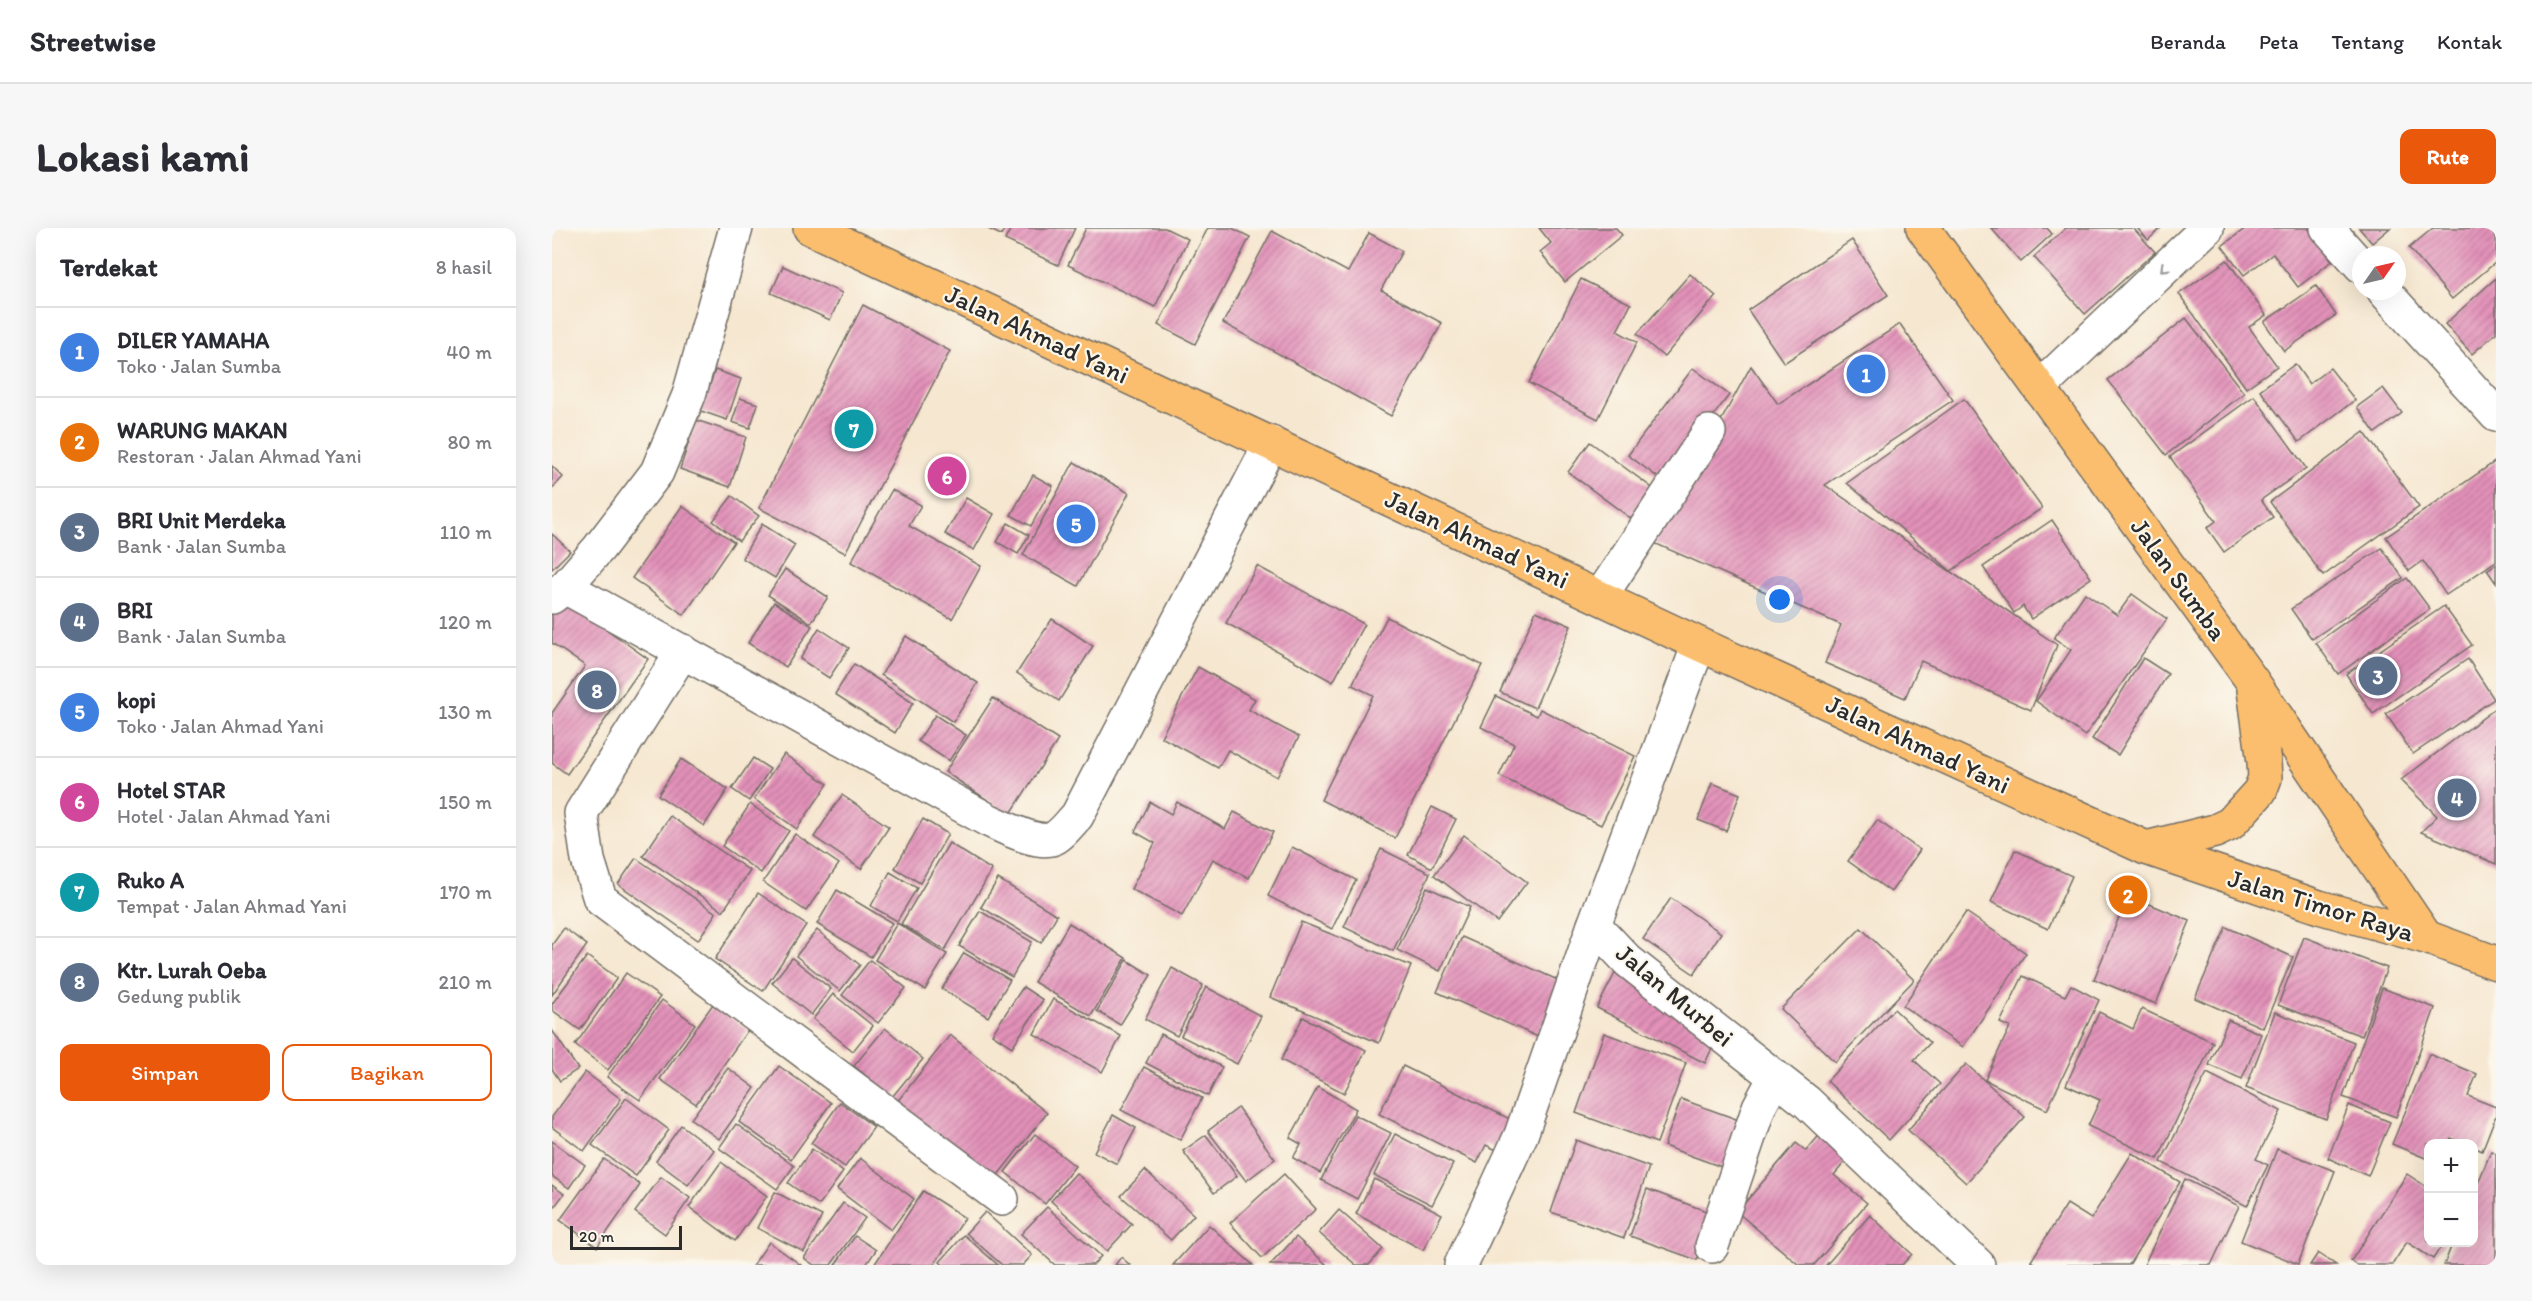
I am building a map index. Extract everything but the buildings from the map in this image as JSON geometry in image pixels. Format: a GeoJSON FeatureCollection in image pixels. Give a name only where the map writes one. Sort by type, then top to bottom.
{"type":"FeatureCollection","features":[{"type":"Feature","properties":{"kind":"main road","name":"Jalan Ahmad Yani"},"geometry":{"type":"LineString","coordinates":[[810,228],[1272,442],[1699,644],[2146,848]]}},
{"type":"Feature","properties":{"kind":"main road","name":"Jalan Sumba"},"geometry":{"type":"LineString","coordinates":[[1923,228],[2253,682],[2426,937]]}},
{"type":"Feature","properties":{"kind":"main road"},"geometry":{"type":"LineString","coordinates":[[2146,848],[2215,831],[2230,824],[2260,790],[2265,778],[2264,762],[2253,682]]}},
{"type":"Feature","properties":{"kind":"main road","name":"Jalan Timor Raya"},"geometry":{"type":"LineString","coordinates":[[2146,848],[2319,907],[2426,937],[2496,963]]}},
{"type":"Feature","properties":{"kind":"street"},"geometry":{"type":"LineString","coordinates":[[736,228],[689,395],[657,472],[559,592],[683,651],[988,820],[1047,841],[1057,837],[1077,816],[1272,442]]}},
{"type":"Feature","properties":{"kind":"street"},"geometry":{"type":"LineString","coordinates":[[2040,387],[2207,228]]}},
{"type":"Feature","properties":{"kind":"street"},"geometry":{"type":"LineString","coordinates":[[2327,228],[2352,256]]}},
{"type":"Feature","properties":{"kind":"street"},"geometry":{"type":"LineString","coordinates":[[2392,300],[2496,415]]}},
{"type":"Feature","properties":{"kind":"street"},"geometry":{"type":"LineString","coordinates":[[1600,597],[1709,432]]}},
{"type":"Feature","properties":{"kind":"street","name":"Jalan Murbei"},"geometry":{"type":"LineString","coordinates":[[1699,644],[1594,925],[1628,961],[1679,998],[1807,1102],[1958,1258]]}},
{"type":"Feature","properties":{"kind":"street"},"geometry":{"type":"LineString","coordinates":[[683,651],[581,813],[588,860],[600,899],[1002,1199]]}},
{"type":"Feature","properties":{"kind":"street"},"geometry":{"type":"LineString","coordinates":[[1461,1265],[1521,1135],[1594,925]]}},
{"type":"Feature","properties":{"kind":"street"},"geometry":{"type":"LineString","coordinates":[[1712,1246],[1759,1107],[1775,1077]]}},
{"type":"Feature","properties":{"kind":"place","name":"DILER YAMAHA"},"geometry":{"type":"Point","coordinates":[1866,374]}},
{"type":"Feature","properties":{"kind":"place","name":"Ruko A"},"geometry":{"type":"Point","coordinates":[854,429]}},
{"type":"Feature","properties":{"kind":"place","name":"Hotel STAR"},"geometry":{"type":"Point","coordinates":[947,476]}},
{"type":"Feature","properties":{"kind":"place","name":"kopi"},"geometry":{"type":"Point","coordinates":[1076,524]}},
{"type":"Feature","properties":{"kind":"place","name":"BRI Unit Merdeka"},"geometry":{"type":"Point","coordinates":[2378,676]}},
{"type":"Feature","properties":{"kind":"place","name":"Ktr. Lurah Oeba"},"geometry":{"type":"Point","coordinates":[597,690]}},
{"type":"Feature","properties":{"kind":"place","name":"BRI"},"geometry":{"type":"Point","coordinates":[2457,798]}},
{"type":"Feature","properties":{"kind":"place","name":"WARUNG MAKAN"},"geometry":{"type":"Point","coordinates":[2128,895]}}]}
